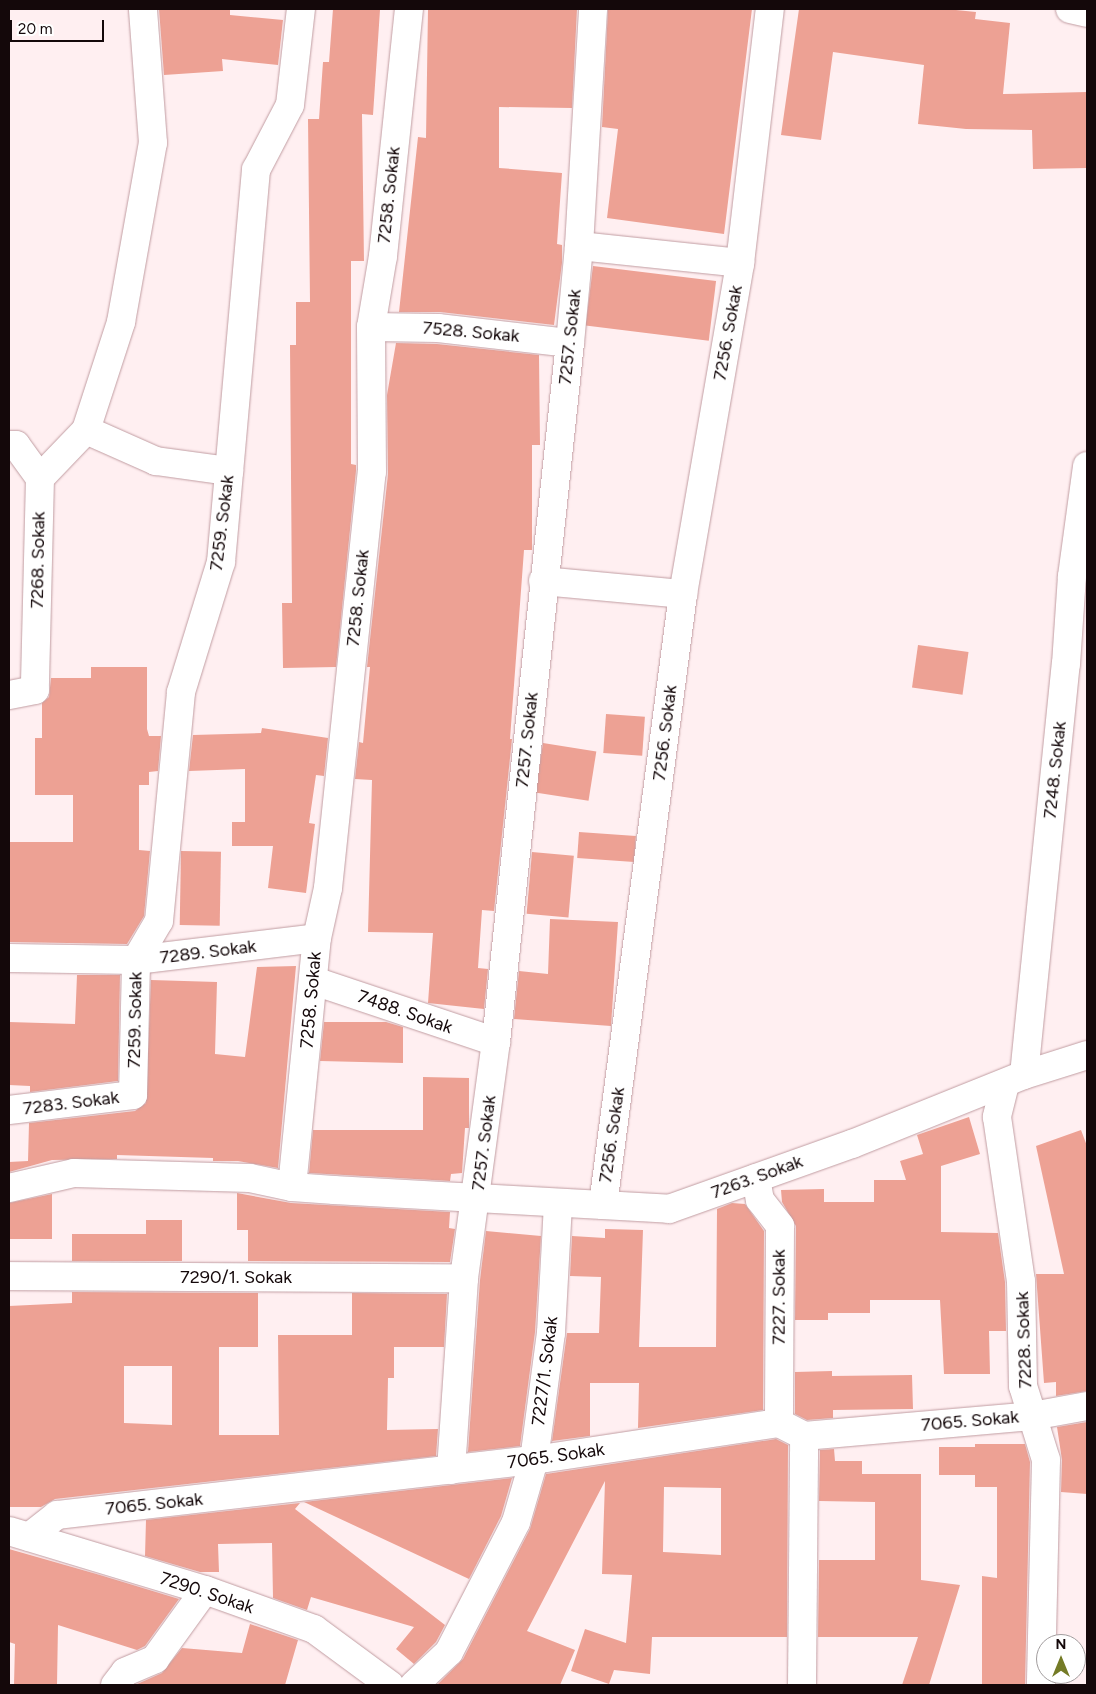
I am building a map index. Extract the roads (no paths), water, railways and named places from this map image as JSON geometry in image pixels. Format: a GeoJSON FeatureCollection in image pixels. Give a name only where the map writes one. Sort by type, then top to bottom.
{"type":"FeatureCollection","features":[{"type":"Feature","properties":{"kind":"street"},"geometry":{"type":"LineString","coordinates":[[9,445],[16,445],[40,478],[86,430],[121,322],[153,143],[143,9]]}},
{"type":"Feature","properties":{"kind":"street","name":"7259. Sokak"},"geometry":{"type":"LineString","coordinates":[[133,1095],[136,960],[159,921],[181,692],[221,562],[256,170],[290,105],[301,9]]}},
{"type":"Feature","properties":{"kind":"street","name":"7258. Sokak"},"geometry":{"type":"LineString","coordinates":[[292,1187],[317,938],[328,888],[372,472],[371,327],[383,256],[409,9]]}},
{"type":"Feature","properties":{"kind":"street","name":"7257. Sokak"},"geometry":{"type":"LineString","coordinates":[[451,1470],[464,1278],[477,1200],[496,1042],[543,581],[570,343],[579,246],[593,9]]}},
{"type":"Feature","properties":{"kind":"street","name":"7256. Sokak"},"geometry":{"type":"LineString","coordinates":[[603,1205],[683,594],[740,263],[770,9]]}},
{"type":"Feature","properties":{"kind":"street"},"geometry":{"type":"LineString","coordinates":[[1070,9],[1087,13]]}},
{"type":"Feature","properties":{"kind":"street","name":"7256. Sokak"},"geometry":{"type":"LineString","coordinates":[[579,246],[740,263]]}},
{"type":"Feature","properties":{"kind":"street","name":"7528. Sokak"},"geometry":{"type":"LineString","coordinates":[[371,327],[438,328],[570,343]]}},
{"type":"Feature","properties":{"kind":"street"},"geometry":{"type":"LineString","coordinates":[[86,430],[156,461],[229,471]]}},
{"type":"Feature","properties":{"kind":"street","name":"7248. Sokak"},"geometry":{"type":"LineString","coordinates":[[1015,1080],[1077,665],[1072,576],[1087,466]]}},
{"type":"Feature","properties":{"kind":"street","name":"7268. Sokak"},"geometry":{"type":"LineString","coordinates":[[22,692],[40,478]]}},
{"type":"Feature","properties":{"kind":"street"},"geometry":{"type":"LineString","coordinates":[[543,581],[683,594]]}},
{"type":"Feature","properties":{"kind":"street","name":"7289. Sokak"},"geometry":{"type":"LineString","coordinates":[[9,958],[136,960],[317,938]]}},
{"type":"Feature","properties":{"kind":"street","name":"7488. Sokak"},"geometry":{"type":"LineString","coordinates":[[314,981],[496,1042]]}},
{"type":"Feature","properties":{"kind":"street","name":"7263. Sokak"},"geometry":{"type":"LineString","coordinates":[[9,1188],[74,1173],[250,1178],[292,1187],[477,1200],[669,1209],[1087,1054]]}},
{"type":"Feature","properties":{"kind":"street","name":"7228. Sokak"},"geometry":{"type":"LineString","coordinates":[[1015,1080],[997,1117],[1022,1281],[1023,1386],[1046,1460],[1040,1685]]}},
{"type":"Feature","properties":{"kind":"street","name":"7283. Sokak"},"geometry":{"type":"LineString","coordinates":[[9,1110],[133,1095]]}},
{"type":"Feature","properties":{"kind":"street","name":"7227. Sokak"},"geometry":{"type":"LineString","coordinates":[[756,1178],[760,1200],[780,1226],[779,1423]]}},
{"type":"Feature","properties":{"kind":"street","name":"7227/1. Sokak"},"geometry":{"type":"LineString","coordinates":[[414,1685],[450,1652],[516,1522],[534,1460],[551,1332],[558,1203]]}},
{"type":"Feature","properties":{"kind":"street","name":"7290/1. Sokak"},"geometry":{"type":"LineString","coordinates":[[9,1276],[464,1278]]}},
{"type":"Feature","properties":{"kind":"street","name":"7065. Sokak"},"geometry":{"type":"LineString","coordinates":[[804,1436],[1032,1416],[1087,1406]]}},
{"type":"Feature","properties":{"kind":"street"},"geometry":{"type":"LineString","coordinates":[[779,1423],[804,1436],[802,1685]]}},
{"type":"Feature","properties":{"kind":"street","name":"7065. Sokak"},"geometry":{"type":"LineString","coordinates":[[19,1534],[57,1515],[534,1460],[779,1423]]}},
{"type":"Feature","properties":{"kind":"street","name":"7290. Sokak"},"geometry":{"type":"LineString","coordinates":[[19,1534],[205,1590],[314,1629],[390,1685]]}},
{"type":"Feature","properties":{"kind":"street"},"geometry":{"type":"LineString","coordinates":[[115,1685],[125,1672],[154,1659],[205,1590]]}}]}
